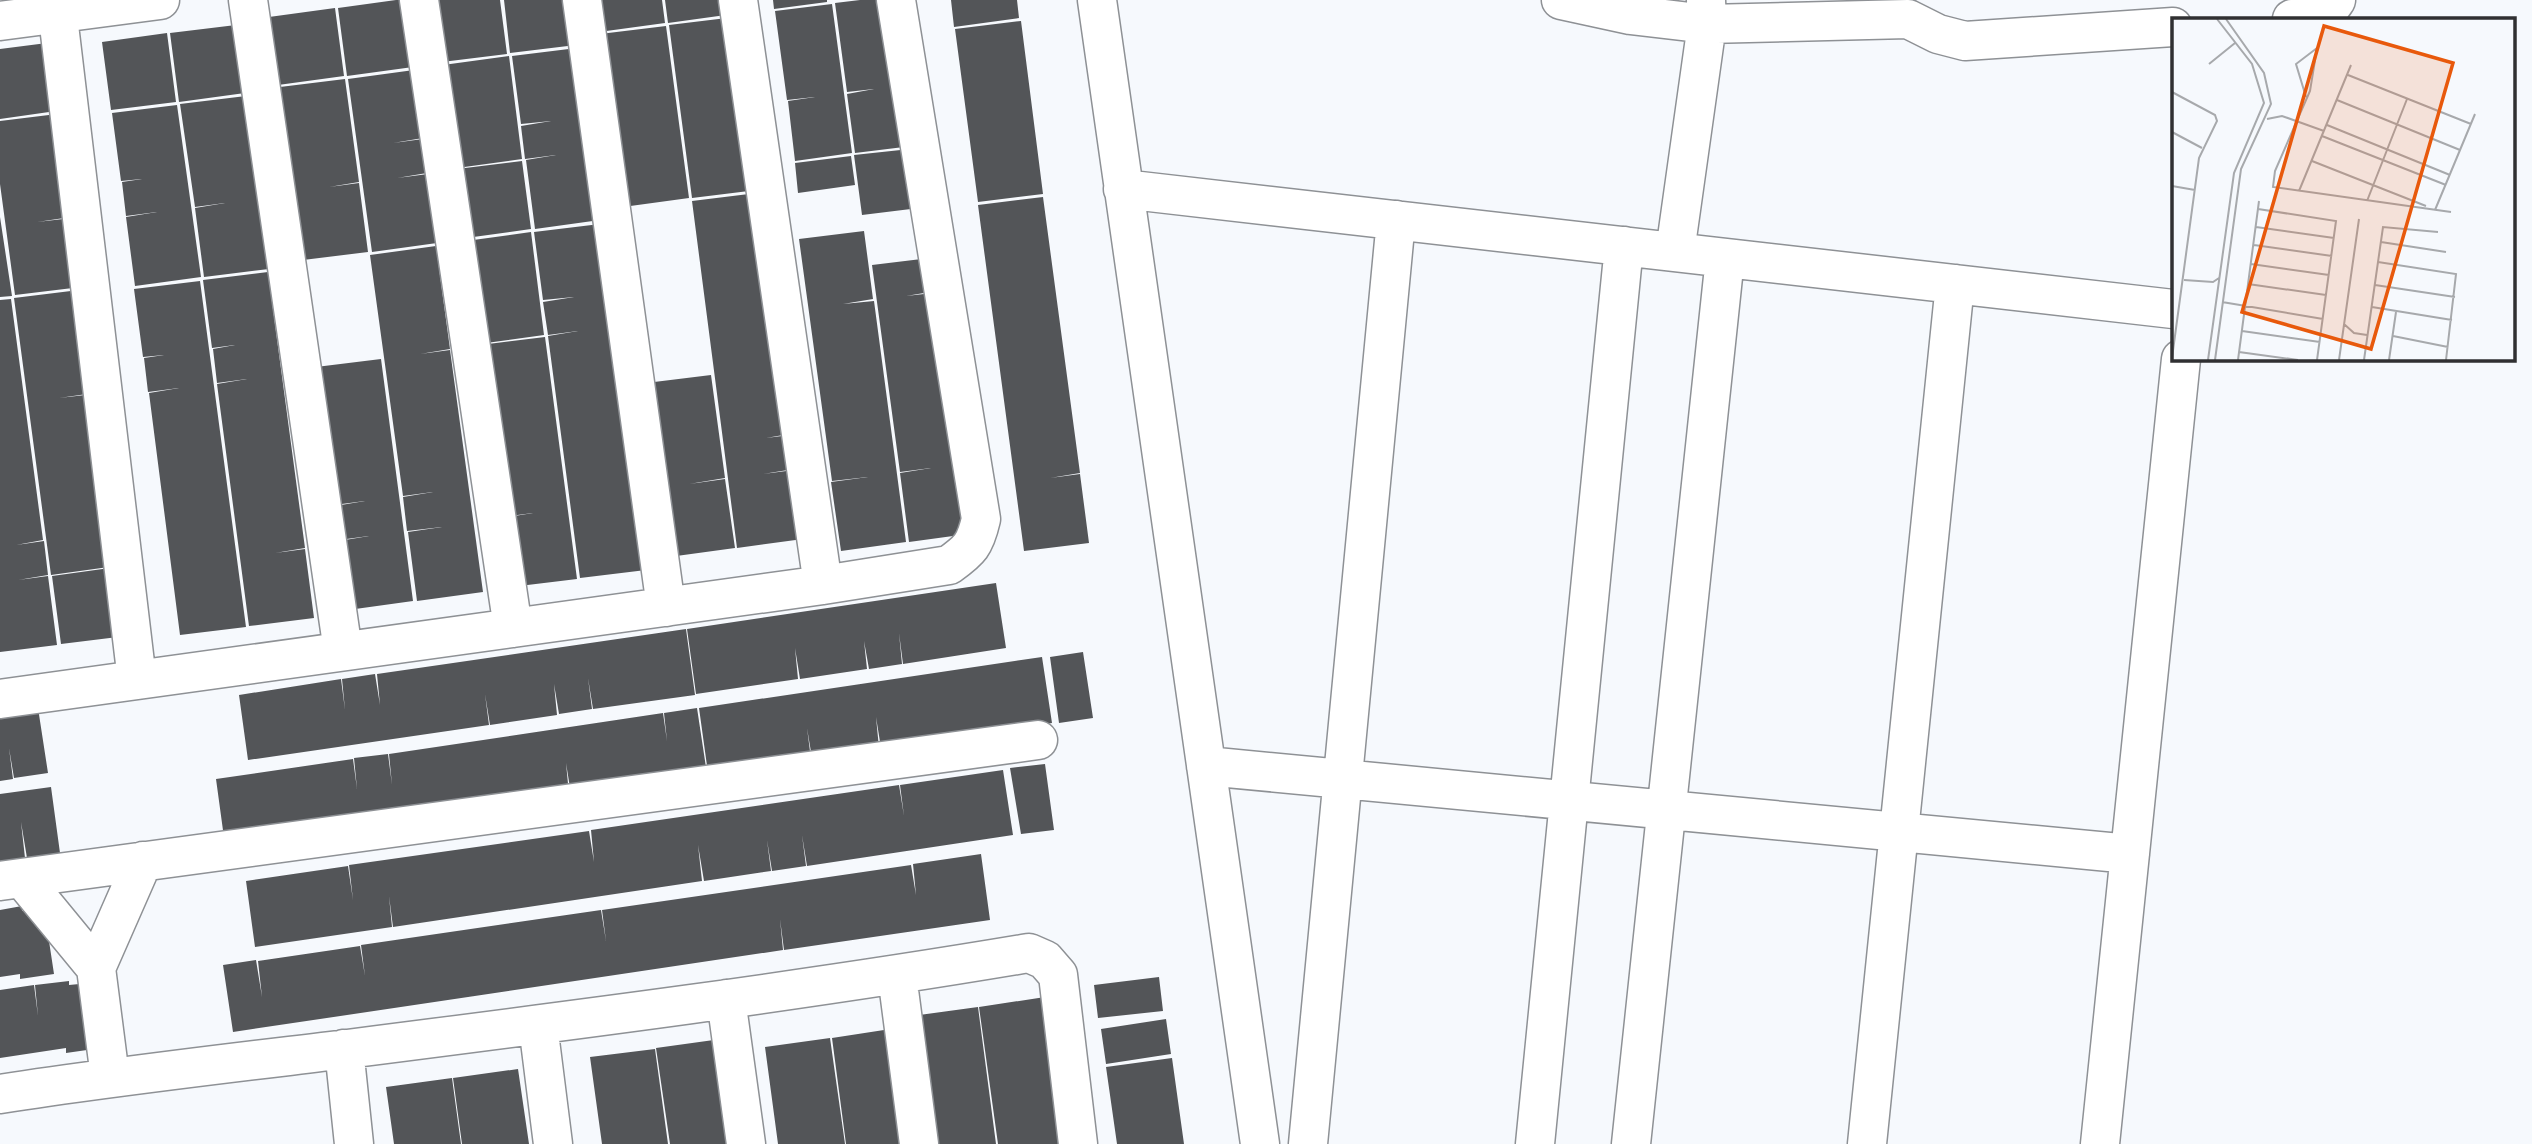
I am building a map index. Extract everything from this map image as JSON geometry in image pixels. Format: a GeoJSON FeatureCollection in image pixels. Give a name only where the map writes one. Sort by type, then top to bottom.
{"type":"FeatureCollection","features":[{"type":"Feature","properties":{"kind":"street"},"geometry":{"type":"LineString","coordinates":[[0,22],[57,6],[160,0]]}},
{"type":"Feature","properties":{"kind":"street"},"geometry":{"type":"LineString","coordinates":[[248,0],[343,651]]}},
{"type":"Feature","properties":{"kind":"street"},"geometry":{"type":"LineString","coordinates":[[419,0],[513,628]]}},
{"type":"Feature","properties":{"kind":"street"},"geometry":{"type":"LineString","coordinates":[[582,0],[666,607]]}},
{"type":"Feature","properties":{"kind":"street"},"geometry":{"type":"LineString","coordinates":[[738,0],[823,585]]}},
{"type":"Feature","properties":{"kind":"street"},"geometry":{"type":"LineString","coordinates":[[0,699],[823,585],[949,565],[973,546],[981,519],[896,0]]}},
{"type":"Feature","properties":{"kind":"street"},"geometry":{"type":"LineString","coordinates":[[1097,0],[1260,1144]]}},
{"type":"Feature","properties":{"kind":"street"},"geometry":{"type":"LineString","coordinates":[[1561,0],[1630,15],[1922,9],[1938,34],[1965,41],[2172,27]]}},
{"type":"Feature","properties":{"kind":"street"},"geometry":{"type":"LineString","coordinates":[[2317,18],[2330,9],[2336,0]]}},
{"type":"Feature","properties":{"kind":"street"},"geometry":{"type":"LineString","coordinates":[[57,6],[137,680]]}},
{"type":"Feature","properties":{"kind":"street"},"geometry":{"type":"LineString","coordinates":[[1675,252],[1706,12]]}},
{"type":"Feature","properties":{"kind":"street"},"geometry":{"type":"LineString","coordinates":[[1123,189],[2172,309]]}},
{"type":"Feature","properties":{"kind":"street"},"geometry":{"type":"LineString","coordinates":[[1308,1144],[1396,220]]}},
{"type":"Feature","properties":{"kind":"street"},"geometry":{"type":"LineString","coordinates":[[1535,1144],[1624,246]]}},
{"type":"Feature","properties":{"kind":"street"},"geometry":{"type":"LineString","coordinates":[[1631,1144],[1725,258]]}},
{"type":"Feature","properties":{"kind":"street"},"geometry":{"type":"LineString","coordinates":[[1867,1144],[1955,284]]}},
{"type":"Feature","properties":{"kind":"street"},"geometry":{"type":"LineString","coordinates":[[2100,1144],[2180,360]]}},
{"type":"Feature","properties":{"kind":"street"},"geometry":{"type":"LineString","coordinates":[[11,880],[1038,740]]}},
{"type":"Feature","properties":{"kind":"street"},"geometry":{"type":"LineString","coordinates":[[1206,766],[2130,854]]}},
{"type":"Feature","properties":{"kind":"street"},"geometry":{"type":"LineString","coordinates":[[110,1077],[96,968],[143,861]]}},
{"type":"Feature","properties":{"kind":"street"},"geometry":{"type":"LineString","coordinates":[[11,880],[96,968]]}},
{"type":"Feature","properties":{"kind":"street"},"geometry":{"type":"LineString","coordinates":[[0,1094],[110,1077],[538,1025],[897,975],[1029,953],[1045,960],[1058,975],[1078,1144]]}},
{"type":"Feature","properties":{"kind":"street"},"geometry":{"type":"LineString","coordinates":[[897,975],[919,1144]]}},
{"type":"Feature","properties":{"kind":"street"},"geometry":{"type":"LineString","coordinates":[[726,999],[747,1144]]}},
{"type":"Feature","properties":{"kind":"street"},"geometry":{"type":"LineString","coordinates":[[538,1025],[553,1144]]}},
{"type":"Feature","properties":{"kind":"street"},"geometry":{"type":"LineString","coordinates":[[344,1049],[354,1144]]}},
{"type":"Feature","properties":{"kind":"building"},"geometry":{"type":"Polygon","coordinates":[[[404,0],[413,67],[347,76],[338,8],[404,0]]]}},
{"type":"Feature","properties":{"kind":"building"},"geometry":{"type":"Polygon","coordinates":[[[433,0],[500,0],[507,54],[442,62],[433,0]]]}},
{"type":"Feature","properties":{"kind":"building"},"geometry":{"type":"Polygon","coordinates":[[[504,0],[570,0],[576,45],[510,53],[504,0]]]}},
{"type":"Feature","properties":{"kind":"building"},"geometry":{"type":"Polygon","coordinates":[[[595,0],[662,0],[665,23],[599,32],[595,0]]]}},
{"type":"Feature","properties":{"kind":"building"},"geometry":{"type":"Polygon","coordinates":[[[665,0],[731,0],[733,14],[668,23],[665,0]]]}},
{"type":"Feature","properties":{"kind":"building"},"geometry":{"type":"Polygon","coordinates":[[[773,0],[827,0],[827,2],[774,9],[773,0]]]}},
{"type":"Feature","properties":{"kind":"building"},"geometry":{"type":"Polygon","coordinates":[[[892,0],[912,146],[855,153],[847,94],[874,89],[847,92],[835,3],[892,0]]]}},
{"type":"Feature","properties":{"kind":"building"},"geometry":{"type":"Polygon","coordinates":[[[951,0],[1017,0],[1019,18],[954,27],[951,0]]]}},
{"type":"Feature","properties":{"kind":"building"},"geometry":{"type":"Polygon","coordinates":[[[832,4],[852,153],[795,161],[788,101],[815,97],[787,100],[775,11],[832,4]]]}},
{"type":"Feature","properties":{"kind":"building"},"geometry":{"type":"Polygon","coordinates":[[[335,8],[344,76],[278,85],[269,17],[335,8]]]}},
{"type":"Feature","properties":{"kind":"building"},"geometry":{"type":"Polygon","coordinates":[[[735,17],[757,190],[692,198],[669,25],[735,17]]]}},
{"type":"Feature","properties":{"kind":"building"},"geometry":{"type":"Polygon","coordinates":[[[1021,21],[1043,194],[978,202],[955,29],[1021,21]]]}},
{"type":"Feature","properties":{"kind":"building"},"geometry":{"type":"Polygon","coordinates":[[[236,25],[245,93],[179,102],[170,33],[236,25]]]}},
{"type":"Feature","properties":{"kind":"building"},"geometry":{"type":"Polygon","coordinates":[[[666,26],[689,198],[623,207],[600,34],[666,26]]]}},
{"type":"Feature","properties":{"kind":"building"},"geometry":{"type":"Polygon","coordinates":[[[167,33],[176,102],[111,110],[102,42],[167,33]]]}},
{"type":"Feature","properties":{"kind":"building"},"geometry":{"type":"Polygon","coordinates":[[[47,43],[56,111],[0,119],[0,49],[47,43]]]}},
{"type":"Feature","properties":{"kind":"building"},"geometry":{"type":"Polygon","coordinates":[[[577,48],[600,220],[535,229],[526,160],[556,155],[525,159],[521,126],[551,121],[521,124],[512,56],[577,48]]]}},
{"type":"Feature","properties":{"kind":"building"},"geometry":{"type":"Polygon","coordinates":[[[509,56],[522,159],[457,168],[443,65],[509,56]]]}},
{"type":"Feature","properties":{"kind":"building"},"geometry":{"type":"Polygon","coordinates":[[[414,70],[423,138],[393,143],[423,139],[427,173],[397,178],[428,174],[437,243],[372,252],[348,79],[414,70]]]}},
{"type":"Feature","properties":{"kind":"building"},"geometry":{"type":"Polygon","coordinates":[[[345,79],[359,182],[329,187],[359,183],[368,252],[303,260],[280,87],[345,79]]]}},
{"type":"Feature","properties":{"kind":"building"},"geometry":{"type":"Polygon","coordinates":[[[246,96],[269,269],[204,277],[195,208],[225,203],[195,207],[180,104],[246,96]]]}},
{"type":"Feature","properties":{"kind":"building"},"geometry":{"type":"Polygon","coordinates":[[[177,105],[201,277],[135,286],[126,217],[157,212],[126,216],[122,182],[142,179],[121,181],[112,113],[177,105]]]}},
{"type":"Feature","properties":{"kind":"building"},"geometry":{"type":"Polygon","coordinates":[[[57,114],[71,217],[37,222],[72,218],[81,287],[15,295],[0,184],[0,121],[57,114]]]}},
{"type":"Feature","properties":{"kind":"building"},"geometry":{"type":"Polygon","coordinates":[[[910,149],[919,208],[862,215],[854,155],[910,149]]]}},
{"type":"Feature","properties":{"kind":"building"},"geometry":{"type":"Polygon","coordinates":[[[851,156],[855,185],[798,193],[795,163],[851,156]]]}},
{"type":"Feature","properties":{"kind":"building"},"geometry":{"type":"Polygon","coordinates":[[[522,161],[531,229],[466,238],[457,169],[522,161]]]}},
{"type":"Feature","properties":{"kind":"building"},"geometry":{"type":"Polygon","coordinates":[[[757,193],[789,434],[766,438],[790,435],[794,469],[763,474],[794,470],[803,539],[737,548],[692,201],[757,193]]]}},
{"type":"Feature","properties":{"kind":"building"},"geometry":{"type":"Polygon","coordinates":[[[1043,197],[1080,473],[1050,478],[1080,474],[1089,543],[1024,551],[978,205],[1043,197]]]}},
{"type":"Feature","properties":{"kind":"building"},"geometry":{"type":"Polygon","coordinates":[[[0,217],[12,296],[0,297],[0,217]]]}},
{"type":"Feature","properties":{"kind":"building"},"geometry":{"type":"Polygon","coordinates":[[[600,224],[646,570],[580,578],[548,336],[578,331],[548,335],[543,302],[574,297],[543,300],[534,232],[600,224]]]}},
{"type":"Feature","properties":{"kind":"building"},"geometry":{"type":"Polygon","coordinates":[[[864,231],[873,299],[843,304],[874,301],[906,542],[841,551],[831,482],[868,477],[832,481],[799,239],[864,231]]]}},
{"type":"Feature","properties":{"kind":"building"},"geometry":{"type":"Polygon","coordinates":[[[531,232],[544,335],[479,344],[466,241],[531,232]]]}},
{"type":"Feature","properties":{"kind":"building"},"geometry":{"type":"Polygon","coordinates":[[[436,246],[450,349],[420,354],[450,350],[483,592],[417,601],[408,532],[442,527],[407,531],[403,497],[433,492],[403,496],[370,255],[436,246]]]}},
{"type":"Feature","properties":{"kind":"building"},"geometry":{"type":"Polygon","coordinates":[[[938,257],[942,290],[906,296],[942,292],[975,533],[909,542],[900,473],[931,468],[900,472],[872,265],[938,257]]]}},
{"type":"Feature","properties":{"kind":"building"},"geometry":{"type":"Polygon","coordinates":[[[268,272],[305,548],[275,553],[305,549],[314,618],[249,626],[217,384],[247,379],[217,383],[213,349],[235,345],[212,348],[203,280],[268,272]]]}},
{"type":"Feature","properties":{"kind":"building"},"geometry":{"type":"Polygon","coordinates":[[[200,281],[246,627],[180,635],[149,393],[179,388],[148,392],[144,358],[164,355],[143,357],[134,289],[200,281]]]}},
{"type":"Feature","properties":{"kind":"building"},"geometry":{"type":"Polygon","coordinates":[[[79,290],[94,393],[59,398],[94,394],[116,566],[51,575],[14,298],[79,290]]]}},
{"type":"Feature","properties":{"kind":"building"},"geometry":{"type":"Polygon","coordinates":[[[11,299],[43,540],[16,545],[44,541],[48,575],[18,580],[48,576],[57,645],[0,652],[0,300],[11,299]]]}},
{"type":"Feature","properties":{"kind":"building"},"geometry":{"type":"Polygon","coordinates":[[[545,337],[577,579],[511,587],[502,518],[533,513],[502,517],[480,345],[545,337]]]}},
{"type":"Feature","properties":{"kind":"building"},"geometry":{"type":"Polygon","coordinates":[[[381,359],[413,601],[348,610],[339,541],[369,536],[339,540],[335,506],[365,501],[334,505],[316,367],[381,359]]]}},
{"type":"Feature","properties":{"kind":"building"},"geometry":{"type":"Polygon","coordinates":[[[711,375],[725,478],[689,484],[725,479],[735,548],[669,557],[646,383],[711,375]]]}},
{"type":"Feature","properties":{"kind":"building"},"geometry":{"type":"Polygon","coordinates":[[[117,567],[126,636],[61,644],[52,576],[117,567]]]}},
{"type":"Feature","properties":{"kind":"building"},"geometry":{"type":"Polygon","coordinates":[[[996,583],[1006,648],[903,664],[899,633],[902,664],[869,669],[864,641],[867,669],[800,679],[795,648],[798,679],[696,694],[687,629],[996,583]]]}},
{"type":"Feature","properties":{"kind":"building"},"geometry":{"type":"Polygon","coordinates":[[[686,629],[695,695],[593,709],[588,678],[592,709],[559,714],[554,684],[557,715],[490,725],[485,694],[489,725],[248,760],[239,695],[341,679],[345,710],[342,679],[375,674],[380,705],[377,674],[686,629]]]}},
{"type":"Feature","properties":{"kind":"building"},"geometry":{"type":"Polygon","coordinates":[[[1083,652],[1093,718],[1059,723],[1050,657],[1083,652]]]}},
{"type":"Feature","properties":{"kind":"building"},"geometry":{"type":"Polygon","coordinates":[[[1042,657],[1052,723],[881,748],[876,717],[879,748],[812,758],[807,728],[811,759],[708,773],[699,708],[1042,657]]]}},
{"type":"Feature","properties":{"kind":"building"},"geometry":{"type":"Polygon","coordinates":[[[38,708],[48,773],[14,778],[9,748],[13,779],[0,781],[0,714],[38,708]]]}},
{"type":"Feature","properties":{"kind":"building"},"geometry":{"type":"Polygon","coordinates":[[[697,708],[707,774],[571,794],[566,763],[569,794],[225,845],[216,779],[353,759],[357,789],[354,758],[388,754],[392,785],[389,754],[663,713],[667,741],[664,713],[697,708]]]}},
{"type":"Feature","properties":{"kind":"building"},"geometry":{"type":"Polygon","coordinates":[[[1045,764],[1054,830],[1021,834],[1010,768],[1045,764]]]}},
{"type":"Feature","properties":{"kind":"building"},"geometry":{"type":"Polygon","coordinates":[[[1003,770],[1013,835],[807,866],[802,835],[806,866],[772,871],[767,840],[771,871],[704,881],[698,845],[702,881],[393,927],[389,896],[392,927],[255,947],[246,881],[348,866],[353,900],[349,865],[589,831],[594,862],[591,830],[899,785],[904,816],[900,785],[1003,770]]]}},
{"type":"Feature","properties":{"kind":"building"},"geometry":{"type":"Polygon","coordinates":[[[51,787],[60,853],[27,858],[21,822],[25,858],[0,861],[0,794],[51,787]]]}},
{"type":"Feature","properties":{"kind":"building"},"geometry":{"type":"Polygon","coordinates":[[[981,854],[990,920],[784,950],[780,919],[783,950],[233,1032],[223,965],[256,960],[262,997],[258,961],[360,946],[365,976],[361,945],[601,910],[606,941],[602,910],[911,865],[916,895],[913,864],[981,854]]]}},
{"type":"Feature","properties":{"kind":"building"},"geometry":{"type":"Polygon","coordinates":[[[22,906],[22,911],[44,908],[54,974],[20,979],[20,974],[0,977],[0,910],[22,906]]]}},
{"type":"Feature","properties":{"kind":"building"},"geometry":{"type":"Polygon","coordinates":[[[1159,977],[1163,1011],[1098,1018],[1094,985],[1159,977]]]}},
{"type":"Feature","properties":{"kind":"building"},"geometry":{"type":"Polygon","coordinates":[[[69,981],[69,985],[90,983],[101,1048],[66,1053],[66,1048],[0,1058],[0,990],[34,985],[38,1016],[35,985],[69,981]]]}},
{"type":"Feature","properties":{"kind":"building"},"geometry":{"type":"Polygon","coordinates":[[[1045,997],[1065,1144],[998,1144],[979,1007],[1045,997]]]}},
{"type":"Feature","properties":{"kind":"building"},"geometry":{"type":"Polygon","coordinates":[[[978,1007],[996,1144],[930,1144],[912,1016],[978,1007]]]}},
{"type":"Feature","properties":{"kind":"building"},"geometry":{"type":"Polygon","coordinates":[[[1166,1019],[1171,1054],[1106,1064],[1101,1029],[1166,1019]]]}},
{"type":"Feature","properties":{"kind":"building"},"geometry":{"type":"Polygon","coordinates":[[[897,1028],[913,1144],[846,1144],[832,1038],[897,1028]]]}},
{"type":"Feature","properties":{"kind":"building"},"geometry":{"type":"Polygon","coordinates":[[[830,1038],[845,1144],[778,1144],[765,1047],[830,1038]]]}},
{"type":"Feature","properties":{"kind":"building"},"geometry":{"type":"Polygon","coordinates":[[[721,1039],[730,1144],[670,1144],[656,1048],[721,1039]]]}},
{"type":"Feature","properties":{"kind":"building"},"geometry":{"type":"Polygon","coordinates":[[[655,1049],[668,1144],[602,1144],[590,1057],[655,1049]]]}},
{"type":"Feature","properties":{"kind":"building"},"geometry":{"type":"Polygon","coordinates":[[[1172,1058],[1184,1144],[1117,1144],[1106,1067],[1172,1058]]]}},
{"type":"Feature","properties":{"kind":"building"},"geometry":{"type":"Polygon","coordinates":[[[518,1069],[529,1144],[462,1144],[453,1078],[518,1069]]]}},
{"type":"Feature","properties":{"kind":"building"},"geometry":{"type":"Polygon","coordinates":[[[452,1078],[461,1144],[394,1144],[386,1087],[452,1078]]]}}]}
